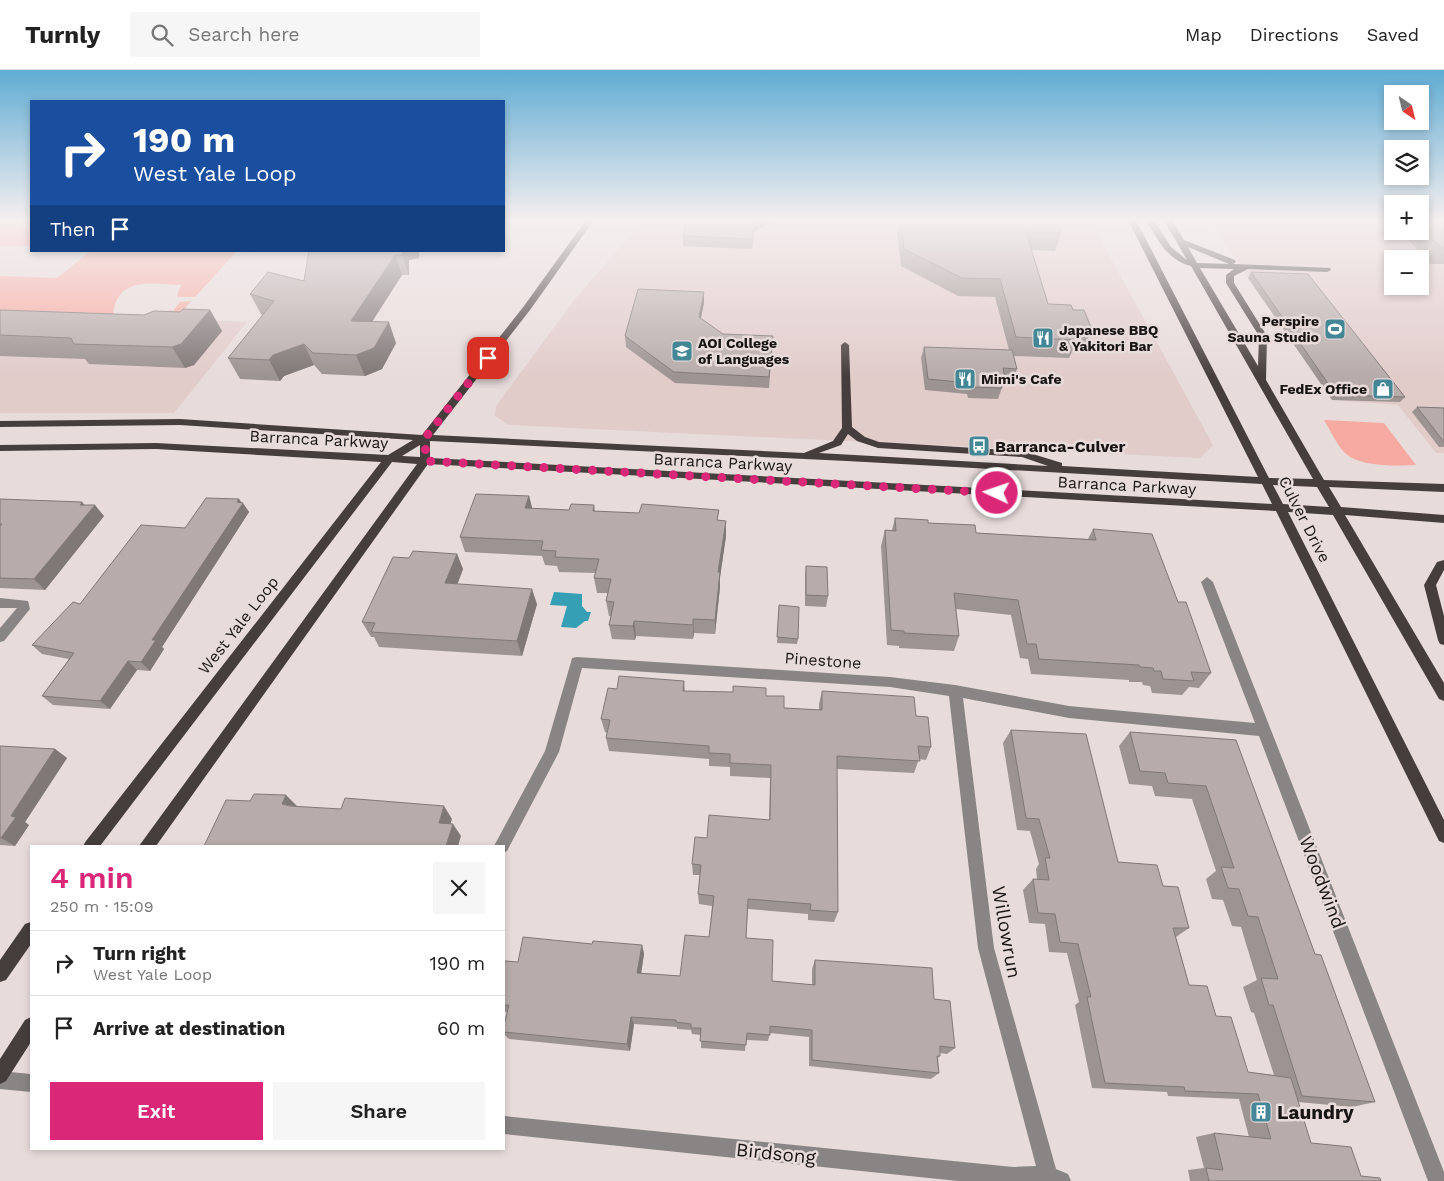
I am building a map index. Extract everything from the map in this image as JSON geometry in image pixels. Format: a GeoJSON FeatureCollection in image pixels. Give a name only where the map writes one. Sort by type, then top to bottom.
{"type":"FeatureCollection","features":[{"type":"Feature","properties":{"kind":"main road","name":"West Yale Loop"},"geometry":{"type":"LineString","coordinates":[[92,845],[389,459],[425,438],[527,308],[553,272]]}},
{"type":"Feature","properties":{"kind":"main road","name":"Culver Drive"},"geometry":{"type":"LineString","coordinates":[[1158,272],[1265,481],[1282,510],[1444,836]]}},
{"type":"Feature","properties":{"kind":"main road","name":"Culver Drive"},"geometry":{"type":"LineString","coordinates":[[1200,272],[1444,695]]}},
{"type":"Feature","properties":{"kind":"main road"},"geometry":{"type":"LineString","coordinates":[[1234,272],[1230,275],[1230,283],[1263,336],[1262,378]]}},
{"type":"Feature","properties":{"kind":"main road"},"geometry":{"type":"LineString","coordinates":[[799,456],[837,443],[847,428],[845,345]]}},
{"type":"Feature","properties":{"kind":"main road","name":"Barranca Parkway"},"geometry":{"type":"LineString","coordinates":[[0,424],[180,422],[425,438],[1265,481],[1444,488]]}},
{"type":"Feature","properties":{"kind":"main road"},"geometry":{"type":"LineString","coordinates":[[847,428],[861,439],[878,445],[1023,454],[1077,470]]}},
{"type":"Feature","properties":{"kind":"main road"},"geometry":{"type":"LineString","coordinates":[[148,845],[426,461],[425,438]]}},
{"type":"Feature","properties":{"kind":"main road","name":"Barranca Parkway"},"geometry":{"type":"LineString","coordinates":[[0,448],[156,446],[1282,510],[1338,511],[1444,520]]}},
{"type":"Feature","properties":{"kind":"main road"},"geometry":{"type":"LineString","coordinates":[[1444,564],[1441,565],[1430,585],[1444,640]]}},
{"type":"Feature","properties":{"kind":"main road"},"geometry":{"type":"LineString","coordinates":[[0,974],[30,931]]}},
{"type":"Feature","properties":{"kind":"main road"},"geometry":{"type":"LineString","coordinates":[[0,1075],[30,1028]]}},
{"type":"Feature","properties":{"kind":"street","name":"Woodwind"},"geometry":{"type":"LineString","coordinates":[[1207,582],[1438,1181]]}},
{"type":"Feature","properties":{"kind":"street"},"geometry":{"type":"LineString","coordinates":[[0,602],[24,604],[24,609],[0,637]]}},
{"type":"Feature","properties":{"kind":"street","name":"Pinestone"},"geometry":{"type":"LineString","coordinates":[[503,845],[552,752],[577,662],[890,682],[955,691],[1069,712],[1264,730]]}},
{"type":"Feature","properties":{"kind":"street","name":"Willowrun"},"geometry":{"type":"LineString","coordinates":[[955,691],[986,948],[1054,1178]]}},
{"type":"Feature","properties":{"kind":"street"},"geometry":{"type":"LineString","coordinates":[[0,1080],[30,1083]]}},
{"type":"Feature","properties":{"kind":"street","name":"Birdsong"},"geometry":{"type":"LineString","coordinates":[[505,1125],[1013,1177],[1054,1178]]}},
{"type":"Feature","properties":{"kind":"shaded area"},"geometry":{"type":"Polygon","coordinates":[[[65,272],[218,272],[195,297],[177,297],[182,285],[148,284],[129,288],[121,294],[116,303],[113,316],[165,314],[170,310],[173,311],[180,302],[191,301],[172,324],[0,324],[0,276],[57,278],[65,272]]]}},
{"type":"Feature","properties":{"kind":"shaded area"},"geometry":{"type":"Polygon","coordinates":[[[599,272],[1118,272],[1213,445],[1200,458],[509,425],[495,416],[496,406],[575,299],[599,272]]]}},
{"type":"Feature","properties":{"kind":"shaded area"},"geometry":{"type":"Polygon","coordinates":[[[1244,272],[1384,272],[1384,295],[1429,295],[1429,272],[1444,272],[1444,453],[1436,453],[1398,405],[1332,400],[1244,272]]]}},
{"type":"Feature","properties":{"kind":"shaded area"},"geometry":{"type":"Polygon","coordinates":[[[189,319],[247,322],[174,413],[0,413],[0,322],[189,319]]]}},
{"type":"Feature","properties":{"kind":"shaded area"},"geometry":{"type":"Polygon","coordinates":[[[1324,420],[1384,423],[1416,465],[1379,465],[1351,458],[1339,446],[1324,420]]]}},
{"type":"Feature","properties":{"kind":"water"},"geometry":{"type":"Polygon","coordinates":[[[554,592],[582,594],[582,606],[587,612],[591,612],[588,621],[585,621],[576,628],[561,627],[567,606],[550,605],[554,592]]]}},
{"type":"Feature","properties":{"kind":"building"},"geometry":{"type":"Polygon","coordinates":[[[268,272],[304,281],[306,272],[384,272],[351,321],[389,322],[374,348],[356,355],[313,353],[304,344],[273,355],[269,360],[228,358],[274,301],[250,294],[268,272]]]}},
{"type":"Feature","properties":{"kind":"building"},"geometry":{"type":"Polygon","coordinates":[[[950,272],[1038,272],[1048,304],[1071,305],[1073,310],[1084,310],[1092,330],[1073,329],[1077,340],[1016,337],[1000,279],[962,278],[950,272]]]}},
{"type":"Feature","properties":{"kind":"building"},"geometry":{"type":"Polygon","coordinates":[[[1251,272],[1308,274],[1405,397],[1336,395],[1251,272]]]}},
{"type":"Feature","properties":{"kind":"building"},"geometry":{"type":"Polygon","coordinates":[[[638,289],[704,292],[699,317],[723,334],[773,336],[769,377],[674,372],[625,336],[638,289]]]}},
{"type":"Feature","properties":{"kind":"building"},"geometry":{"type":"Polygon","coordinates":[[[183,309],[210,310],[181,344],[172,347],[74,344],[71,338],[0,335],[0,310],[144,315],[154,311],[180,312],[183,309]]]}},
{"type":"Feature","properties":{"kind":"building","name":"Mimi's Cafe"},"geometry":{"type":"Polygon","coordinates":[[[924,347],[1012,350],[1017,369],[1003,368],[1005,378],[999,378],[1002,388],[971,387],[970,383],[928,379],[924,347]]]}},
{"type":"Feature","properties":{"kind":"building"},"geometry":{"type":"Polygon","coordinates":[[[1417,407],[1444,408],[1444,442],[1417,407]]]}},
{"type":"Feature","properties":{"kind":"building"},"geometry":{"type":"Polygon","coordinates":[[[476,494],[529,496],[525,508],[569,510],[571,504],[594,505],[593,511],[639,513],[642,504],[719,510],[717,520],[726,521],[718,572],[720,572],[715,620],[693,619],[693,625],[634,621],[633,626],[609,625],[614,602],[606,601],[611,579],[594,578],[599,559],[555,557],[556,551],[541,550],[543,541],[460,537],[476,494]]]}},
{"type":"Feature","properties":{"kind":"building"},"geometry":{"type":"Polygon","coordinates":[[[206,498],[239,499],[237,502],[243,503],[152,640],[156,640],[141,662],[128,661],[100,701],[42,696],[74,653],[32,645],[73,602],[80,604],[141,525],[185,528],[206,498]]]}},
{"type":"Feature","properties":{"kind":"building"},"geometry":{"type":"Polygon","coordinates":[[[0,499],[82,502],[80,505],[95,505],[34,579],[0,578],[0,526],[2,524],[0,524],[0,499]]]}},
{"type":"Feature","properties":{"kind":"building"},"geometry":{"type":"Polygon","coordinates":[[[895,518],[928,520],[928,523],[975,525],[976,533],[1096,540],[1093,529],[1152,534],[1178,602],[1186,602],[1211,673],[1191,672],[1194,681],[1163,679],[1161,671],[1154,671],[1153,668],[1140,667],[1139,665],[1039,659],[1036,644],[1027,644],[1018,600],[954,593],[959,636],[904,633],[904,631],[891,630],[885,530],[896,531],[895,518]]]}},
{"type":"Feature","properties":{"kind":"building"},"geometry":{"type":"Polygon","coordinates":[[[413,551],[457,554],[445,583],[532,589],[517,641],[371,632],[375,623],[362,622],[393,557],[409,558],[413,551]]]}},
{"type":"Feature","properties":{"kind":"building"},"geometry":{"type":"Polygon","coordinates":[[[806,566],[827,567],[828,596],[806,595],[806,566]]]}},
{"type":"Feature","properties":{"kind":"building"},"geometry":{"type":"Polygon","coordinates":[[[779,605],[799,607],[798,639],[777,637],[779,605]]]}},
{"type":"Feature","properties":{"kind":"building"},"geometry":{"type":"Polygon","coordinates":[[[619,676],[684,681],[683,691],[733,692],[733,686],[766,688],[766,696],[784,696],[784,708],[822,710],[822,691],[914,697],[916,716],[928,717],[931,747],[918,746],[920,761],[837,756],[838,912],[810,910],[811,904],[748,899],[746,938],[773,940],[772,981],[815,985],[815,960],[932,968],[934,999],[950,1001],[955,1048],[940,1046],[940,1056],[937,1056],[939,1073],[812,1060],[812,1030],[770,1026],[770,1035],[747,1033],[746,1045],[700,1041],[701,1028],[691,1028],[691,1024],[676,1022],[676,1020],[631,1017],[627,1044],[505,1032],[505,1021],[509,1005],[505,1005],[505,961],[518,962],[523,937],[592,944],[593,941],[642,945],[637,973],[680,976],[685,935],[709,937],[714,896],[698,894],[701,865],[692,864],[695,837],[707,838],[709,815],[770,820],[771,765],[730,763],[730,754],[709,753],[709,746],[606,738],[610,720],[601,719],[608,688],[617,689],[619,676]]]}},
{"type":"Feature","properties":{"kind":"building"},"geometry":{"type":"Polygon","coordinates":[[[1011,730],[1086,734],[1118,862],[1157,865],[1163,886],[1178,887],[1189,928],[1173,928],[1189,985],[1207,986],[1216,1016],[1231,1017],[1248,1072],[1291,1078],[1311,1143],[1351,1147],[1361,1176],[1380,1178],[1381,1181],[1209,1181],[1206,1168],[1223,1170],[1214,1133],[1271,1139],[1258,1094],[1185,1091],[1184,1087],[1105,1083],[1087,997],[1091,997],[1078,944],[1060,942],[1055,914],[1038,913],[1033,879],[1049,880],[1045,858],[1050,858],[1039,819],[1026,818],[1011,730]]]}},
{"type":"Feature","properties":{"kind":"building"},"geometry":{"type":"Polygon","coordinates":[[[1130,732],[1236,740],[1315,954],[1321,955],[1375,1102],[1302,1096],[1273,1005],[1269,1005],[1261,978],[1278,979],[1258,917],[1248,916],[1239,889],[1228,888],[1221,867],[1234,868],[1206,786],[1168,783],[1165,773],[1140,771],[1130,732]]]}},
{"type":"Feature","properties":{"kind":"building"},"geometry":{"type":"Polygon","coordinates":[[[0,746],[55,749],[11,816],[16,817],[1,838],[0,838],[0,746]]]}},
{"type":"Feature","properties":{"kind":"building"},"geometry":{"type":"Polygon","coordinates":[[[254,794],[286,795],[282,804],[290,806],[341,809],[345,798],[444,806],[439,823],[453,824],[446,845],[204,845],[226,800],[250,801],[254,794]]]}},
{"type":"Feature","properties":{"kind":"place","name":"Perspire Sauna Studio"},"geometry":{"type":"Point","coordinates":[1335,329]}},
{"type":"Feature","properties":{"kind":"place","name":"Japanese BBQ & Yakitori Bar"},"geometry":{"type":"Point","coordinates":[1043,338]}},
{"type":"Feature","properties":{"kind":"place","name":"AOI College of Languages"},"geometry":{"type":"Point","coordinates":[682,351]}},
{"type":"Feature","properties":{"kind":"place","name":"Mimi's Cafe"},"geometry":{"type":"Point","coordinates":[965,379]}},
{"type":"Feature","properties":{"kind":"place","name":"FedEx Office"},"geometry":{"type":"Point","coordinates":[1383,389]}},
{"type":"Feature","properties":{"kind":"place","name":"Barranca-Culver"},"geometry":{"type":"Point","coordinates":[979,446]}},
{"type":"Feature","properties":{"kind":"place","name":"Laundry"},"geometry":{"type":"Point","coordinates":[1261,1112]}},
{"type":"Feature","properties":{"kind":"route"},"geometry":{"type":"LineString","coordinates":[[488,358],[425,438],[426,461],[997,493]]}}]}
